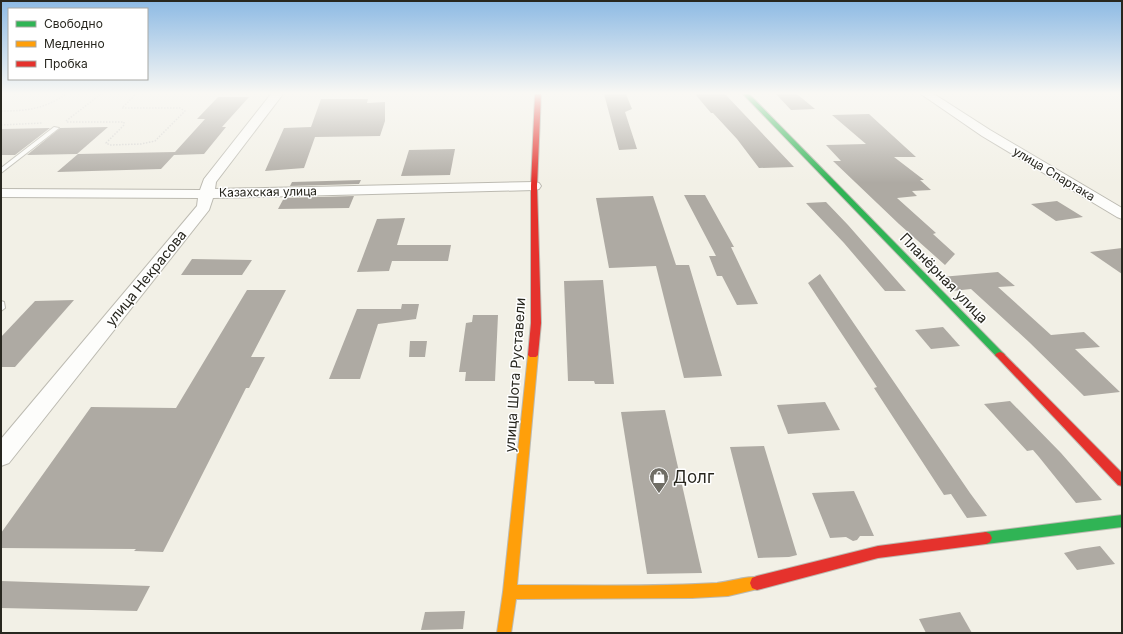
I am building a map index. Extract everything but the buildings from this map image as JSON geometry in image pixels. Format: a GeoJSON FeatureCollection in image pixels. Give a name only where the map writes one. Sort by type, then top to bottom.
{"type":"FeatureCollection","features":[{"type":"Feature","properties":{"kind":"street","name":"улица Некрасова"},"geometry":{"type":"LineString","coordinates":[[1,456],[204,208],[209,182],[254,124]]}},
{"type":"Feature","properties":{"kind":"street","name":"улица Шота Руставели"},"geometry":{"type":"LineString","coordinates":[[504,633],[510,592],[536,323],[534,186],[537,124]]}},
{"type":"Feature","properties":{"kind":"street","name":"Планёрная улица"},"geometry":{"type":"LineString","coordinates":[[775,124],[1122,481]]}},
{"type":"Feature","properties":{"kind":"street","name":"улица Спартака"},"geometry":{"type":"LineString","coordinates":[[972,124],[1122,214]]}},
{"type":"Feature","properties":{"kind":"street","name":"Казахская улица"},"geometry":{"type":"LineString","coordinates":[[1,192],[206,194],[534,186]]}},
{"type":"Feature","properties":{"kind":"street"},"geometry":{"type":"LineString","coordinates":[[510,592],[728,589],[758,583],[878,552],[1122,521]]}},
{"type":"Feature","properties":{"kind":"lane"},"geometry":{"type":"LineString","coordinates":[[1,171],[56,128]]}},
{"type":"Feature","properties":{"kind":"path"},"geometry":{"type":"LineString","coordinates":[[56,128],[62,124]]}},
{"type":"Feature","properties":{"kind":"path"},"geometry":{"type":"LineString","coordinates":[[124,124],[106,143],[110,145],[141,144],[155,141],[172,124]]}},
{"type":"Feature","properties":{"kind":"traffic: fast"},"geometry":{"type":"LineString","coordinates":[[775,124],[1000,355]]}},
{"type":"Feature","properties":{"kind":"traffic: fast"},"geometry":{"type":"LineString","coordinates":[[986,538],[1122,521]]}},
{"type":"Feature","properties":{"kind":"traffic: slow"},"geometry":{"type":"LineString","coordinates":[[504,633],[510,592],[533,355]]}},
{"type":"Feature","properties":{"kind":"traffic: slow"},"geometry":{"type":"LineString","coordinates":[[510,592],[692,591],[728,589],[757,583]]}},
{"type":"Feature","properties":{"kind":"traffic: jam"},"geometry":{"type":"LineString","coordinates":[[533,355],[536,323],[534,186],[537,124]]}},
{"type":"Feature","properties":{"kind":"traffic: jam"},"geometry":{"type":"LineString","coordinates":[[1000,355],[1122,481]]}},
{"type":"Feature","properties":{"kind":"traffic: jam"},"geometry":{"type":"LineString","coordinates":[[757,583],[878,552],[986,538]]}},
{"type":"Feature","properties":{"kind":"place","name":"Долг"},"geometry":{"type":"Point","coordinates":[659,494]}}]}
